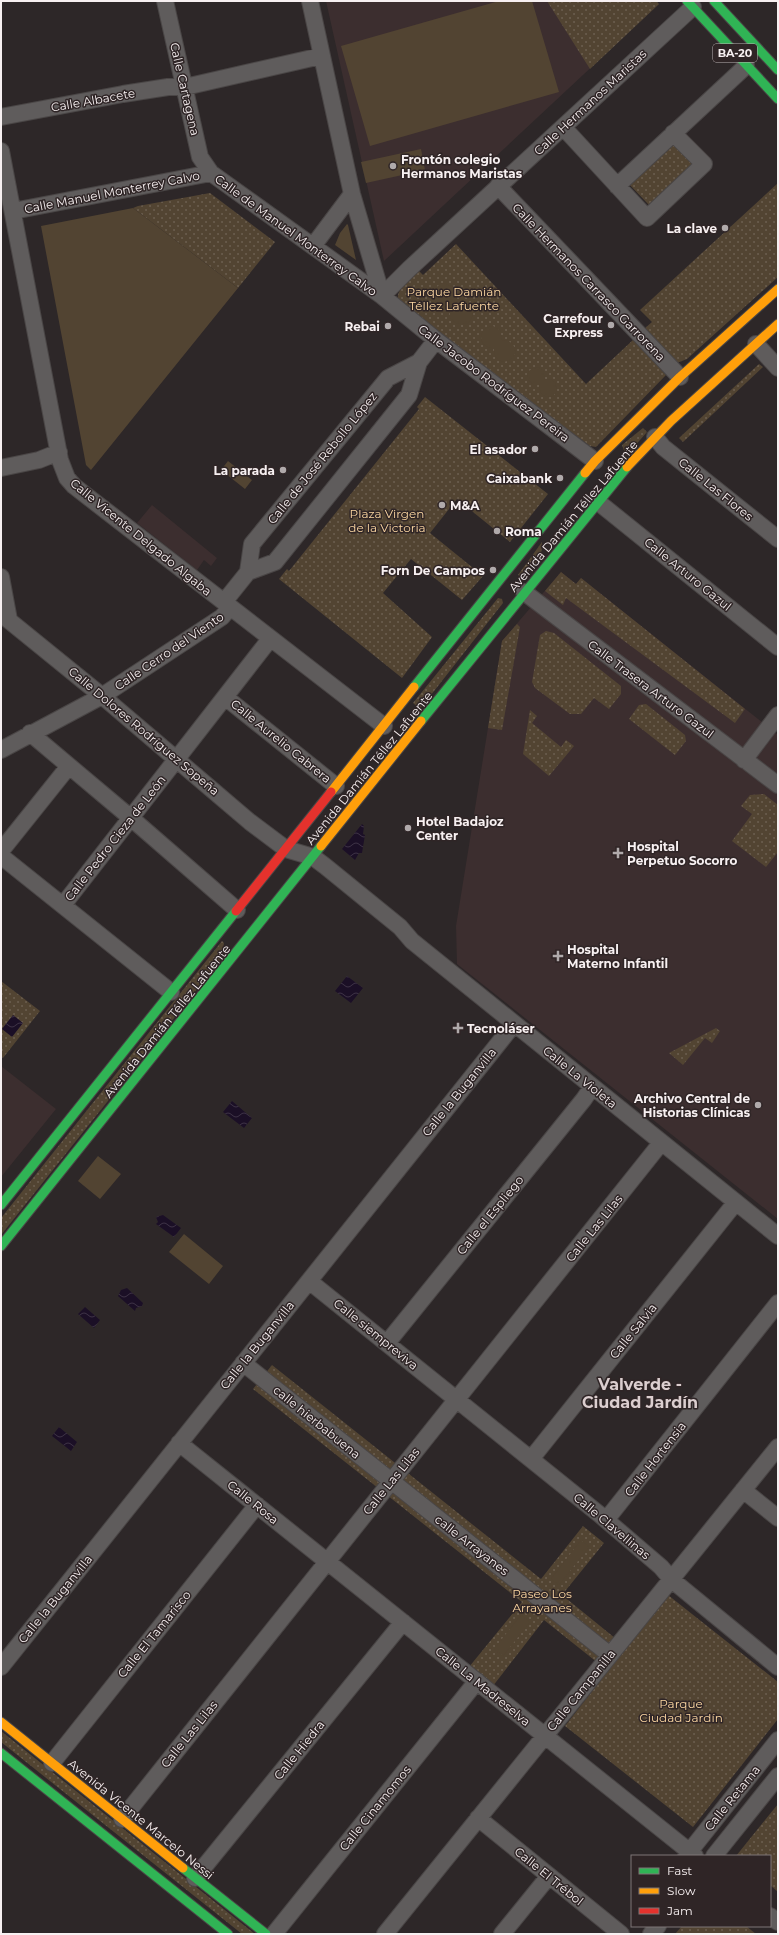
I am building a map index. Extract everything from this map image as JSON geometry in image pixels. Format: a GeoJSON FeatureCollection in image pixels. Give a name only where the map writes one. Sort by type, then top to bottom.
{"type":"FeatureCollection","features":[{"type":"Feature","properties":{"kind":"main road","name":"BA-20"},"geometry":{"type":"LineString","coordinates":[[714,1],[778,70]]}},
{"type":"Feature","properties":{"kind":"main road","name":"BA-20"},"geometry":{"type":"LineString","coordinates":[[690,4],[778,99]]}},
{"type":"Feature","properties":{"kind":"main road","name":"Avenida Damián Téllez Lafuente"},"geometry":{"type":"LineString","coordinates":[[1,1205],[237,910],[288,854],[336,786],[383,731],[492,590],[598,465],[778,289]]}},
{"type":"Feature","properties":{"kind":"main road","name":"Avenida Damián Téllez Lafuente"},"geometry":{"type":"LineString","coordinates":[[1,1246],[226,966],[311,852],[416,729],[516,590],[549,562],[654,433],[778,324]]}},
{"type":"Feature","properties":{"kind":"main road"},"geometry":{"type":"LineString","coordinates":[[549,547],[549,562]]}},
{"type":"Feature","properties":{"kind":"main road"},"geometry":{"type":"LineString","coordinates":[[492,590],[516,590]]}},
{"type":"Feature","properties":{"kind":"main road"},"geometry":{"type":"LineString","coordinates":[[404,730],[416,729]]}},
{"type":"Feature","properties":{"kind":"main road"},"geometry":{"type":"LineString","coordinates":[[376,750],[383,731]]}},
{"type":"Feature","properties":{"kind":"main road"},"geometry":{"type":"LineString","coordinates":[[226,966],[228,947]]}},
{"type":"Feature","properties":{"kind":"main road","name":"Avenida Vicente Marcelo Nessi"},"geometry":{"type":"LineString","coordinates":[[1,1722],[266,1934]]}},
{"type":"Feature","properties":{"kind":"main road"},"geometry":{"type":"LineString","coordinates":[[1,1753],[228,1934]]}},
{"type":"Feature","properties":{"kind":"street","name":"Calle Cartagena"},"geometry":{"type":"LineString","coordinates":[[165,1],[200,157],[211,173]]}},
{"type":"Feature","properties":{"kind":"street"},"geometry":{"type":"LineString","coordinates":[[310,1],[352,194],[382,296]]}},
{"type":"Feature","properties":{"kind":"street","name":"Calle Hermanos Maristas"},"geometry":{"type":"LineString","coordinates":[[382,296],[409,269],[562,128],[690,4]]}},
{"type":"Feature","properties":{"kind":"street"},"geometry":{"type":"LineString","coordinates":[[185,87],[321,56]]}},
{"type":"Feature","properties":{"kind":"street"},"geometry":{"type":"LineString","coordinates":[[617,186],[746,66]]}},
{"type":"Feature","properties":{"kind":"street","name":"Calle Albacete"},"geometry":{"type":"LineString","coordinates":[[1,117],[123,94],[168,87],[185,87]]}},
{"type":"Feature","properties":{"kind":"street"},"geometry":{"type":"LineString","coordinates":[[562,128],[647,218],[704,164],[673,133]]}},
{"type":"Feature","properties":{"kind":"street","name":"Calle Vicente Delgado Algaba"},"geometry":{"type":"LineString","coordinates":[[1,151],[62,468],[74,486],[270,639],[383,731]]}},
{"type":"Feature","properties":{"kind":"street","name":"Calle Manuel Monterrey Calvo"},"geometry":{"type":"LineString","coordinates":[[12,211],[211,173]]}},
{"type":"Feature","properties":{"kind":"street","name":"Calle de Manuel Monterrey Calvo"},"geometry":{"type":"LineString","coordinates":[[211,173],[382,296]]}},
{"type":"Feature","properties":{"kind":"street","name":"Calle Hermanos Carrasco Garrorena"},"geometry":{"type":"LineString","coordinates":[[498,186],[680,384]]}},
{"type":"Feature","properties":{"kind":"street"},"geometry":{"type":"LineString","coordinates":[[313,246],[352,194]]}},
{"type":"Feature","properties":{"kind":"street","name":"Calle Jacobo Rodríguez Pereira"},"geometry":{"type":"LineString","coordinates":[[382,296],[436,340],[598,465]]}},
{"type":"Feature","properties":{"kind":"street","name":"Calle de José Rebollo López"},"geometry":{"type":"LineString","coordinates":[[227,605],[255,570],[275,562],[409,395],[419,362],[436,340]]}},
{"type":"Feature","properties":{"kind":"street"},"geometry":{"type":"LineString","coordinates":[[756,344],[778,368]]}},
{"type":"Feature","properties":{"kind":"street","name":"Calle de José Rebollo López"},"geometry":{"type":"LineString","coordinates":[[255,570],[250,556],[252,544],[256,538],[388,378],[419,362]]}},
{"type":"Feature","properties":{"kind":"street"},"geometry":{"type":"LineString","coordinates":[[397,373],[412,387]]}},
{"type":"Feature","properties":{"kind":"street","name":"Calle Las Flores"},"geometry":{"type":"LineString","coordinates":[[654,433],[664,447],[778,539]]}},
{"type":"Feature","properties":{"kind":"street"},"geometry":{"type":"LineString","coordinates":[[1,468],[39,460],[59,452]]}},
{"type":"Feature","properties":{"kind":"street","name":"Calle Arturo Gazul"},"geometry":{"type":"LineString","coordinates":[[598,502],[778,647]]}},
{"type":"Feature","properties":{"kind":"street"},"geometry":{"type":"LineString","coordinates":[[1,577],[5,617]]}},
{"type":"Feature","properties":{"kind":"street","name":"Calle Trasera Arturo Gazul"},"geometry":{"type":"LineString","coordinates":[[516,590],[778,786]]}},
{"type":"Feature","properties":{"kind":"street","name":"Calle Cerro del Viento"},"geometry":{"type":"LineString","coordinates":[[1,750],[30,733],[102,696],[222,617],[227,605]]}},
{"type":"Feature","properties":{"kind":"street","name":"Calle Dolores Rodríguez Sopeña"},"geometry":{"type":"LineString","coordinates":[[5,617],[177,758],[288,854]]}},
{"type":"Feature","properties":{"kind":"street","name":"Calle Pedro Cieza de León"},"geometry":{"type":"LineString","coordinates":[[63,905],[270,639]]}},
{"type":"Feature","properties":{"kind":"street","name":"Calle Aurelio Cabrera"},"geometry":{"type":"LineString","coordinates":[[225,696],[336,786]]}},
{"type":"Feature","properties":{"kind":"street"},"geometry":{"type":"LineString","coordinates":[[744,760],[778,715]]}},
{"type":"Feature","properties":{"kind":"street"},"geometry":{"type":"LineString","coordinates":[[30,733],[237,910]]}},
{"type":"Feature","properties":{"kind":"street"},"geometry":{"type":"LineString","coordinates":[[1,851],[69,766]]}},
{"type":"Feature","properties":{"kind":"street","name":"Calle La Violeta"},"geometry":{"type":"LineString","coordinates":[[288,854],[311,852],[400,928],[412,941],[778,1236]]}},
{"type":"Feature","properties":{"kind":"street"},"geometry":{"type":"LineString","coordinates":[[1,856],[171,992]]}},
{"type":"Feature","properties":{"kind":"street","name":"Calle la Buganvilla"},"geometry":{"type":"LineString","coordinates":[[1,1667],[514,1024]]}},
{"type":"Feature","properties":{"kind":"street","name":"Calle el Espliego"},"geometry":{"type":"LineString","coordinates":[[386,1343],[592,1087]]}},
{"type":"Feature","properties":{"kind":"street","name":"Calle Las Lilas"},"geometry":{"type":"LineString","coordinates":[[122,1819],[662,1143]]}},
{"type":"Feature","properties":{"kind":"street","name":"Calle Salvia"},"geometry":{"type":"LineString","coordinates":[[531,1459],[736,1202]]}},
{"type":"Feature","properties":{"kind":"street","name":"Calle siempreviva"},"geometry":{"type":"LineString","coordinates":[[309,1280],[443,1388]]}},
{"type":"Feature","properties":{"kind":"street","name":"Calle Hortensia"},"geometry":{"type":"LineString","coordinates":[[606,1520],[778,1303]]}},
{"type":"Feature","properties":{"kind":"street","name":"calle hierbabuena"},"geometry":{"type":"LineString","coordinates":[[243,1363],[391,1481]]}},
{"type":"Feature","properties":{"kind":"street","name":"Calle Clavellinas"},"geometry":{"type":"LineString","coordinates":[[443,1388],[606,1520],[661,1567],[672,1580],[778,1667]]}},
{"type":"Feature","properties":{"kind":"street","name":"Calle Rosa"},"geometry":{"type":"LineString","coordinates":[[179,1443],[327,1561]]}},
{"type":"Feature","properties":{"kind":"street","name":"Calle Campanilla"},"geometry":{"type":"LineString","coordinates":[[385,1934],[544,1735],[672,1580],[778,1447]]}},
{"type":"Feature","properties":{"kind":"street","name":"calle Arrayanes"},"geometry":{"type":"LineString","coordinates":[[391,1481],[610,1655]]}},
{"type":"Feature","properties":{"kind":"street"},"geometry":{"type":"LineString","coordinates":[[743,1490],[778,1518]]}},
{"type":"Feature","properties":{"kind":"street","name":"Calle El Tamarisco"},"geometry":{"type":"LineString","coordinates":[[52,1763],[257,1505]]}},
{"type":"Feature","properties":{"kind":"street","name":"Calle La Madreselva"},"geometry":{"type":"LineString","coordinates":[[327,1561],[690,1854]]}},
{"type":"Feature","properties":{"kind":"street","name":"Calle Hiedra"},"geometry":{"type":"LineString","coordinates":[[195,1878],[403,1622]]}},
{"type":"Feature","properties":{"kind":"street","name":"Calle Cinamomos"},"geometry":{"type":"LineString","coordinates":[[274,1934],[477,1681]]}},
{"type":"Feature","properties":{"kind":"street","name":"Calle Retama"},"geometry":{"type":"LineString","coordinates":[[690,1854],[778,1740]]}},
{"type":"Feature","properties":{"kind":"street","name":"Calle Retama"},"geometry":{"type":"LineString","coordinates":[[715,1855],[778,1776]]}},
{"type":"Feature","properties":{"kind":"street","name":"Calle El Trébol"},"geometry":{"type":"LineString","coordinates":[[478,1818],[622,1934]]}},
{"type":"Feature","properties":{"kind":"street"},"geometry":{"type":"LineString","coordinates":[[502,1934],[549,1876]]}},
{"type":"Feature","properties":{"kind":"street"},"geometry":{"type":"LineString","coordinates":[[622,1934],[631,1924]]}},
{"type":"Feature","properties":{"kind":"shaded area"},"geometry":{"type":"Polygon","coordinates":[[[326,1],[656,1],[659,4],[384,261],[326,1]]]}},
{"type":"Feature","properties":{"kind":"shaded area"},"geometry":{"type":"Polygon","coordinates":[[[152,505],[217,558],[211,566],[204,560],[197,570],[137,523],[152,505]]]}},
{"type":"Feature","properties":{"kind":"shaded area"},"geometry":{"type":"Polygon","coordinates":[[[561,572],[576,584],[581,578],[778,735],[778,1219],[457,964],[456,926],[502,641],[561,572]]]}},
{"type":"Feature","properties":{"kind":"shaded area"},"geometry":{"type":"Polygon","coordinates":[[[1,1066],[56,1109],[1,1177],[1,1066]]]}},
{"type":"Feature","properties":{"kind":"green space"},"geometry":{"type":"Polygon","coordinates":[[[499,1],[532,1],[559,92],[370,146],[341,46],[499,1]]]}},
{"type":"Feature","properties":{"kind":"green space"},"geometry":{"type":"Polygon","coordinates":[[[547,1],[656,1],[659,4],[590,69],[547,1]]]}},
{"type":"Feature","properties":{"kind":"green space"},"geometry":{"type":"Polygon","coordinates":[[[679,135],[700,157],[649,205],[628,183],[679,135]]]}},
{"type":"Feature","properties":{"kind":"green space","name":"Frontón colegio Hermanos Maristas"},"geometry":{"type":"Polygon","coordinates":[[[421,149],[425,170],[366,183],[361,162],[421,149]]]}},
{"type":"Feature","properties":{"kind":"green space"},"geometry":{"type":"Polygon","coordinates":[[[778,183],[778,277],[687,359],[677,363],[644,329],[652,322],[640,310],[778,183]]]}},
{"type":"Feature","properties":{"kind":"green space"},"geometry":{"type":"Polygon","coordinates":[[[210,193],[275,242],[238,288],[133,208],[210,193]]]}},
{"type":"Feature","properties":{"kind":"green space"},"geometry":{"type":"Polygon","coordinates":[[[133,208],[238,288],[91,470],[86,465],[41,226],[133,208]]]}},
{"type":"Feature","properties":{"kind":"green space"},"geometry":{"type":"Polygon","coordinates":[[[347,224],[356,260],[335,245],[340,233],[347,224]]]}},
{"type":"Feature","properties":{"kind":"green space","name":"Parque Damián Téllez Lafuente"},"geometry":{"type":"Polygon","coordinates":[[[456,244],[586,384],[634,339],[666,375],[596,447],[590,446],[402,307],[398,299],[398,295],[402,287],[419,271],[423,275],[456,244]]]}},
{"type":"Feature","properties":{"kind":"green space"},"geometry":{"type":"Polygon","coordinates":[[[444,283],[456,288],[457,300],[467,301],[472,307],[473,316],[467,324],[456,323],[450,318],[450,308],[440,307],[434,301],[434,290],[440,284],[444,283]]]}},
{"type":"Feature","properties":{"kind":"green space"},"geometry":{"type":"Polygon","coordinates":[[[493,326],[500,330],[502,340],[510,342],[514,346],[515,354],[509,361],[505,362],[498,359],[494,353],[494,348],[484,345],[482,341],[481,337],[484,330],[493,326]]]}},
{"type":"Feature","properties":{"kind":"green space"},"geometry":{"type":"Polygon","coordinates":[[[759,364],[763,367],[683,442],[679,438],[759,364]]]}},
{"type":"Feature","properties":{"kind":"green space"},"geometry":{"type":"Polygon","coordinates":[[[538,367],[543,370],[545,380],[550,379],[555,382],[557,391],[553,396],[544,396],[540,390],[540,384],[533,384],[528,380],[530,370],[538,367]]]}},
{"type":"Feature","properties":{"kind":"green space","name":"Plaza Virgen de la Victoria"},"geometry":{"type":"Polygon","coordinates":[[[425,397],[548,494],[510,542],[457,499],[430,533],[483,576],[462,600],[411,559],[383,593],[432,637],[402,678],[279,579],[287,569],[289,571],[419,409],[417,407],[425,397]]]}},
{"type":"Feature","properties":{"kind":"green space"},"geometry":{"type":"Polygon","coordinates":[[[643,428],[647,432],[626,456],[622,445],[643,428]]]}},
{"type":"Feature","properties":{"kind":"green space"},"geometry":{"type":"Polygon","coordinates":[[[228,461],[252,480],[245,489],[221,470],[228,461]]]}},
{"type":"Feature","properties":{"kind":"green space"},"geometry":{"type":"Polygon","coordinates":[[[542,542],[541,557],[523,578],[518,575],[542,542]]]}},
{"type":"Feature","properties":{"kind":"green space"},"geometry":{"type":"Polygon","coordinates":[[[561,572],[576,584],[581,578],[745,709],[735,723],[566,598],[563,605],[545,591],[561,572]]]}},
{"type":"Feature","properties":{"kind":"green space"},"geometry":{"type":"Polygon","coordinates":[[[498,598],[502,599],[503,603],[420,709],[413,703],[498,598]]]}},
{"type":"Feature","properties":{"kind":"green space"},"geometry":{"type":"Polygon","coordinates":[[[517,624],[520,627],[502,730],[488,728],[502,641],[517,624]]]}},
{"type":"Feature","properties":{"kind":"green space"},"geometry":{"type":"Polygon","coordinates":[[[546,631],[554,633],[621,686],[621,694],[609,709],[594,698],[581,714],[570,714],[535,688],[532,682],[540,635],[546,631]]]}},
{"type":"Feature","properties":{"kind":"green space"},"geometry":{"type":"Polygon","coordinates":[[[646,704],[685,735],[686,741],[675,755],[629,719],[639,705],[646,704]]]}},
{"type":"Feature","properties":{"kind":"green space"},"geometry":{"type":"Polygon","coordinates":[[[530,710],[537,716],[532,723],[561,747],[566,740],[574,746],[549,776],[523,754],[530,710]]]}},
{"type":"Feature","properties":{"kind":"green space"},"geometry":{"type":"Polygon","coordinates":[[[764,794],[778,805],[778,852],[766,867],[732,841],[752,814],[741,806],[750,795],[764,794]]]}},
{"type":"Feature","properties":{"kind":"green space"},"geometry":{"type":"Polygon","coordinates":[[[222,941],[224,943],[222,958],[1,1235],[1,1218],[222,941]]]}},
{"type":"Feature","properties":{"kind":"green space"},"geometry":{"type":"Polygon","coordinates":[[[1,981],[40,1011],[3,1058],[1,1056],[1,981]]]}},
{"type":"Feature","properties":{"kind":"green space"},"geometry":{"type":"Polygon","coordinates":[[[716,1028],[720,1031],[712,1043],[705,1038],[683,1065],[669,1053],[716,1028]]]}},
{"type":"Feature","properties":{"kind":"green space"},"geometry":{"type":"Polygon","coordinates":[[[98,1156],[121,1174],[100,1199],[78,1181],[98,1156]]]}},
{"type":"Feature","properties":{"kind":"green space"},"geometry":{"type":"Polygon","coordinates":[[[184,1234],[223,1266],[209,1284],[169,1252],[184,1234]]]}},
{"type":"Feature","properties":{"kind":"green space","name":"Parque Ciudad Jardín"},"geometry":{"type":"Polygon","coordinates":[[[272,1365],[541,1579],[583,1526],[604,1543],[562,1595],[626,1647],[668,1595],[778,1682],[778,1719],[693,1827],[565,1726],[608,1671],[544,1620],[489,1691],[469,1667],[522,1602],[253,1389],[272,1365]]]}},
{"type":"Feature","properties":{"kind":"green space"},"geometry":{"type":"Polygon","coordinates":[[[581,1540],[589,1547],[559,1585],[551,1579],[581,1540]]]}},
{"type":"Feature","properties":{"kind":"green space"},"geometry":{"type":"Polygon","coordinates":[[[521,1615],[530,1622],[503,1656],[494,1649],[521,1615]]]}},
{"type":"Feature","properties":{"kind":"green space"},"geometry":{"type":"Polygon","coordinates":[[[1,1731],[255,1934],[242,1934],[1,1742],[1,1731]]]}},
{"type":"Feature","properties":{"kind":"green space"},"geometry":{"type":"Polygon","coordinates":[[[778,1804],[778,1892],[771,1886],[771,1855],[737,1855],[778,1804]]]}},
{"type":"Feature","properties":{"kind":"green space"},"geometry":{"type":"Polygon","coordinates":[[[681,1927],[747,1927],[756,1934],[675,1934],[681,1927]]]}},
{"type":"Feature","properties":{"kind":"water"},"geometry":{"type":"Polygon","coordinates":[[[362,824],[364,826],[363,834],[365,835],[362,853],[359,853],[355,860],[342,849],[362,824]]]}},
{"type":"Feature","properties":{"kind":"water"},"geometry":{"type":"Polygon","coordinates":[[[347,976],[363,988],[351,1003],[335,991],[347,976]]]}},
{"type":"Feature","properties":{"kind":"water"},"geometry":{"type":"Polygon","coordinates":[[[13,1015],[23,1023],[12,1037],[2,1029],[13,1015]]]}},
{"type":"Feature","properties":{"kind":"water"},"geometry":{"type":"Polygon","coordinates":[[[232,1101],[252,1118],[244,1128],[223,1112],[232,1101]]]}},
{"type":"Feature","properties":{"kind":"water"},"geometry":{"type":"Polygon","coordinates":[[[163,1215],[181,1228],[174,1237],[156,1224],[158,1222],[156,1217],[163,1215]]]}},
{"type":"Feature","properties":{"kind":"water"},"geometry":{"type":"Polygon","coordinates":[[[127,1288],[143,1303],[142,1306],[136,1308],[135,1311],[118,1296],[121,1290],[127,1288]]]}},
{"type":"Feature","properties":{"kind":"water"},"geometry":{"type":"Polygon","coordinates":[[[85,1307],[100,1320],[94,1328],[78,1314],[85,1307]]]}},
{"type":"Feature","properties":{"kind":"water"},"geometry":{"type":"Polygon","coordinates":[[[59,1427],[77,1442],[71,1451],[52,1436],[59,1427]]]}},
{"type":"Feature","properties":{"kind":"traffic: fast"},"geometry":{"type":"LineString","coordinates":[[687,1],[778,99]]}},
{"type":"Feature","properties":{"kind":"traffic: fast"},"geometry":{"type":"LineString","coordinates":[[714,1],[778,70]]}},
{"type":"Feature","properties":{"kind":"traffic: fast"},"geometry":{"type":"LineString","coordinates":[[421,721],[627,467]]}},
{"type":"Feature","properties":{"kind":"traffic: fast"},"geometry":{"type":"LineString","coordinates":[[414,687],[585,473]]}},
{"type":"Feature","properties":{"kind":"traffic: fast"},"geometry":{"type":"LineString","coordinates":[[1,1246],[321,846]]}},
{"type":"Feature","properties":{"kind":"traffic: fast"},"geometry":{"type":"LineString","coordinates":[[1,1205],[236,911]]}},
{"type":"Feature","properties":{"kind":"traffic: fast"},"geometry":{"type":"LineString","coordinates":[[1,1753],[228,1934]]}},
{"type":"Feature","properties":{"kind":"traffic: fast"},"geometry":{"type":"LineString","coordinates":[[183,1868],[266,1934]]}},
{"type":"Feature","properties":{"kind":"traffic: slow"},"geometry":{"type":"LineString","coordinates":[[585,473],[595,461],[680,377],[778,289]]}},
{"type":"Feature","properties":{"kind":"traffic: slow"},"geometry":{"type":"LineString","coordinates":[[627,467],[671,421],[778,324]]}},
{"type":"Feature","properties":{"kind":"traffic: slow"},"geometry":{"type":"LineString","coordinates":[[331,792],[414,687]]}},
{"type":"Feature","properties":{"kind":"traffic: slow"},"geometry":{"type":"LineString","coordinates":[[321,846],[421,721]]}},
{"type":"Feature","properties":{"kind":"traffic: slow"},"geometry":{"type":"LineString","coordinates":[[1,1722],[183,1868]]}},
{"type":"Feature","properties":{"kind":"traffic: jam"},"geometry":{"type":"LineString","coordinates":[[236,911],[331,792]]}},
{"type":"Feature","properties":{"kind":"place","name":"Frontón colegio Hermanos Maristas"},"geometry":{"type":"Point","coordinates":[393,166]}},
{"type":"Feature","properties":{"kind":"place","name":"La clave"},"geometry":{"type":"Point","coordinates":[725,228]}},
{"type":"Feature","properties":{"kind":"place","name":"Carrefour Express"},"geometry":{"type":"Point","coordinates":[611,325]}},
{"type":"Feature","properties":{"kind":"place","name":"Rebai"},"geometry":{"type":"Point","coordinates":[388,326]}},
{"type":"Feature","properties":{"kind":"place","name":"El asador"},"geometry":{"type":"Point","coordinates":[535,449]}},
{"type":"Feature","properties":{"kind":"place","name":"La parada"},"geometry":{"type":"Point","coordinates":[283,470]}},
{"type":"Feature","properties":{"kind":"place","name":"Caixabank"},"geometry":{"type":"Point","coordinates":[560,478]}},
{"type":"Feature","properties":{"kind":"place","name":"M&A"},"geometry":{"type":"Point","coordinates":[442,505]}},
{"type":"Feature","properties":{"kind":"place","name":"Roma"},"geometry":{"type":"Point","coordinates":[497,531]}},
{"type":"Feature","properties":{"kind":"place","name":"Forn De Campos"},"geometry":{"type":"Point","coordinates":[493,570]}},
{"type":"Feature","properties":{"kind":"place","name":"Hotel Badajoz Center"},"geometry":{"type":"Point","coordinates":[408,828]}},
{"type":"Feature","properties":{"kind":"place","name":"Hospital Perpetuo Socorro"},"geometry":{"type":"Point","coordinates":[618,853]}},
{"type":"Feature","properties":{"kind":"place","name":"Hospital Materno Infantil"},"geometry":{"type":"Point","coordinates":[558,956]}},
{"type":"Feature","properties":{"kind":"place","name":"Tecnoláser"},"geometry":{"type":"Point","coordinates":[458,1028]}},
{"type":"Feature","properties":{"kind":"place","name":"Archivo Central de Historias Clínicas"},"geometry":{"type":"Point","coordinates":[758,1105]}},
{"type":"Feature","properties":{"kind":"district","name":"Valverde - Ciudad Jardín"},"geometry":{"type":"Point","coordinates":[640,1393]}},
{"type":"Feature","properties":{"kind":"park label","name":"Paseo Los Arrayanes"},"geometry":{"type":"Point","coordinates":[542,1600]}}]}
